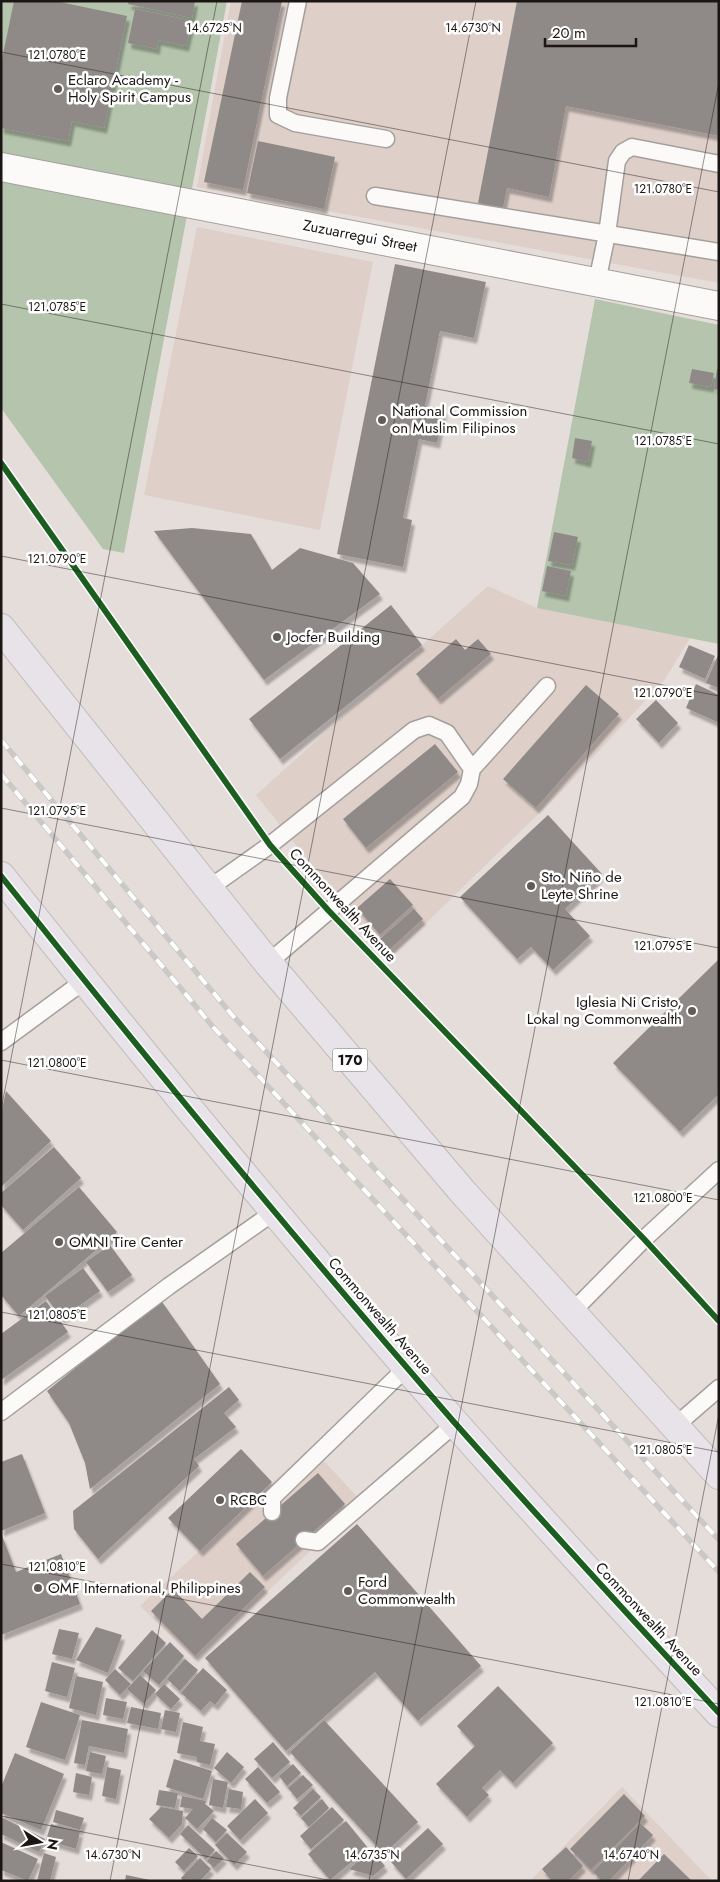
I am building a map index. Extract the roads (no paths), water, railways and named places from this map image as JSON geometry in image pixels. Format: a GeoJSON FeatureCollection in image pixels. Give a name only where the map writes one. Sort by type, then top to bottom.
{"type":"FeatureCollection","features":[{"type":"Feature","properties":{"kind":"main road","name":"170"},"geometry":{"type":"LineString","coordinates":[[1,628],[268,963],[462,1191],[719,1476]]}},
{"type":"Feature","properties":{"kind":"main road","name":"Commonwealth Avenue"},"geometry":{"type":"LineString","coordinates":[[1,876],[84,981],[274,1212],[456,1423],[719,1713]]}},
{"type":"Feature","properties":{"kind":"street","name":"Zuzuarregui Street"},"geometry":{"type":"LineString","coordinates":[[1,167],[719,306]]}},
{"type":"Feature","properties":{"kind":"lane"},"geometry":{"type":"LineString","coordinates":[[298,1],[278,98],[278,115],[294,123],[386,139]]}},
{"type":"Feature","properties":{"kind":"lane"},"geometry":{"type":"LineString","coordinates":[[597,282],[607,234],[617,161],[623,152],[632,147],[719,164]]}},
{"type":"Feature","properties":{"kind":"lane"},"geometry":{"type":"LineString","coordinates":[[374,196],[719,252]]}},
{"type":"Feature","properties":{"kind":"lane"},"geometry":{"type":"LineString","coordinates":[[268,963],[462,797],[469,784],[472,769],[547,686]]}},
{"type":"Feature","properties":{"kind":"lane"},"geometry":{"type":"LineString","coordinates":[[208,889],[270,845],[414,730],[429,725],[447,733],[472,769]]}},
{"type":"Feature","properties":{"kind":"lane"},"geometry":{"type":"LineString","coordinates":[[1,1042],[84,981]]}},
{"type":"Feature","properties":{"kind":"lane"},"geometry":{"type":"LineString","coordinates":[[570,1313],[644,1239],[719,1170]]}},
{"type":"Feature","properties":{"kind":"lane"},"geometry":{"type":"LineString","coordinates":[[1,1412],[169,1286],[274,1212]]}},
{"type":"Feature","properties":{"kind":"lane"},"geometry":{"type":"LineString","coordinates":[[272,1512],[272,1498],[407,1367]]}},
{"type":"Feature","properties":{"kind":"lane"},"geometry":{"type":"LineString","coordinates":[[674,1428],[719,1388]]}},
{"type":"Feature","properties":{"kind":"lane"},"geometry":{"type":"LineString","coordinates":[[304,1540],[318,1542],[456,1423]]}},
{"type":"Feature","properties":{"kind":"railway"},"geometry":{"type":"LineString","coordinates":[[1,740],[233,1016],[719,1540]]}},
{"type":"Feature","properties":{"kind":"railway"},"geometry":{"type":"LineString","coordinates":[[1,774],[214,1028],[719,1572]]}},
{"type":"Feature","properties":{"kind":"place","name":"Eclaro Academy - Holy Spirit Campus"},"geometry":{"type":"Point","coordinates":[58,89]}},
{"type":"Feature","properties":{"kind":"place","name":"National Commission on Muslim Filipinos"},"geometry":{"type":"Point","coordinates":[382,420]}},
{"type":"Feature","properties":{"kind":"place","name":"Jocfer Building"},"geometry":{"type":"Point","coordinates":[277,637]}},
{"type":"Feature","properties":{"kind":"place","name":"Sto. Niño de Leyte Shrine"},"geometry":{"type":"Point","coordinates":[531,886]}},
{"type":"Feature","properties":{"kind":"place","name":"Iglesia Ni Cristo, Lokal ng Commonwealth"},"geometry":{"type":"Point","coordinates":[692,1011]}},
{"type":"Feature","properties":{"kind":"place","name":"OMNI Tire Center"},"geometry":{"type":"Point","coordinates":[59,1242]}},
{"type":"Feature","properties":{"kind":"place","name":"RCBC"},"geometry":{"type":"Point","coordinates":[220,1500]}},
{"type":"Feature","properties":{"kind":"place","name":"OMF International, Philippines"},"geometry":{"type":"Point","coordinates":[38,1588]}},
{"type":"Feature","properties":{"kind":"place","name":"Ford Commonwealth"},"geometry":{"type":"Point","coordinates":[348,1591]}}]}
